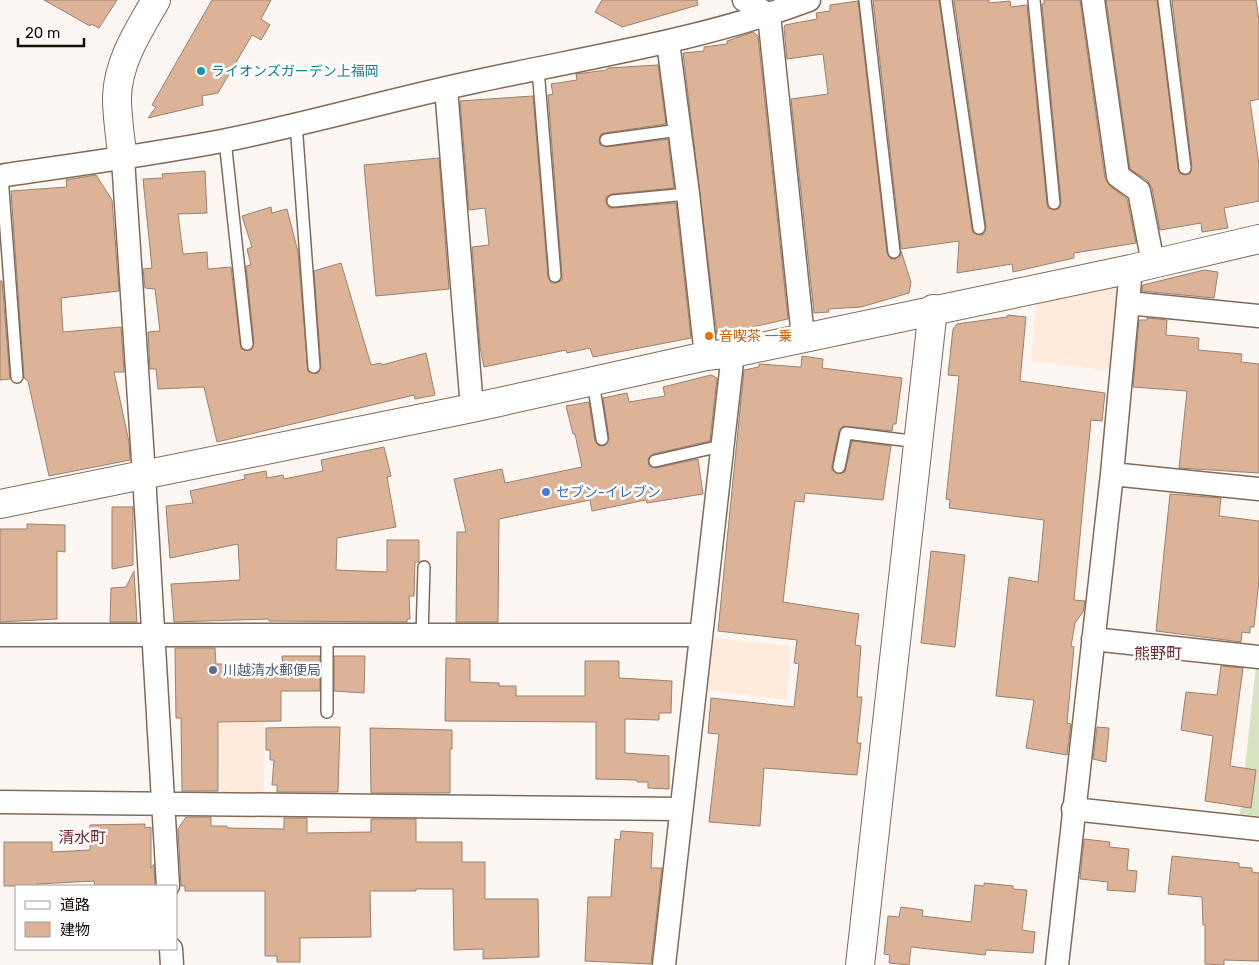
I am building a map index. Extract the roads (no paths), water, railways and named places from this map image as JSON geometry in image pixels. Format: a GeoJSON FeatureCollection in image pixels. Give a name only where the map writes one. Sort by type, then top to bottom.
{"type":"FeatureCollection","features":[{"type":"Feature","properties":{"kind":"street"},"geometry":{"type":"LineString","coordinates":[[156,0],[135,38],[120,73],[117,96],[123,159],[144,475],[168,885]]}},
{"type":"Feature","properties":{"kind":"street"},"geometry":{"type":"LineString","coordinates":[[744,0],[769,15]]}},
{"type":"Feature","properties":{"kind":"street"},"geometry":{"type":"LineString","coordinates":[[1,176],[123,159],[225,140],[446,88],[668,42],[769,15],[809,0]]}},
{"type":"Feature","properties":{"kind":"street"},"geometry":{"type":"LineString","coordinates":[[1057,965],[1112,474],[1128,303],[1142,266],[1139,191],[1118,176],[1093,0]]}},
{"type":"Feature","properties":{"kind":"street"},"geometry":{"type":"LineString","coordinates":[[769,15],[803,337]]}},
{"type":"Feature","properties":{"kind":"street"},"geometry":{"type":"LineString","coordinates":[[668,42],[688,194],[706,356]]}},
{"type":"Feature","properties":{"kind":"street"},"geometry":{"type":"LineString","coordinates":[[446,88],[472,408]]}},
{"type":"Feature","properties":{"kind":"street"},"geometry":{"type":"LineString","coordinates":[[0,504],[472,408],[706,356],[733,353],[1142,266],[1259,239]]}},
{"type":"Feature","properties":{"kind":"street"},"geometry":{"type":"LineString","coordinates":[[1128,303],[1259,316]]}},
{"type":"Feature","properties":{"kind":"street"},"geometry":{"type":"LineString","coordinates":[[860,965],[933,309]]}},
{"type":"Feature","properties":{"kind":"street"},"geometry":{"type":"LineString","coordinates":[[664,965],[720,446],[733,353]]}},
{"type":"Feature","properties":{"kind":"street"},"geometry":{"type":"LineString","coordinates":[[1112,474],[1259,489]]}},
{"type":"Feature","properties":{"kind":"street"},"geometry":{"type":"LineString","coordinates":[[0,635],[153,637],[701,635]]}},
{"type":"Feature","properties":{"kind":"street"},"geometry":{"type":"LineString","coordinates":[[1093,639],[1259,657]]}},
{"type":"Feature","properties":{"kind":"street"},"geometry":{"type":"LineString","coordinates":[[0,802],[163,802],[681,809]]}},
{"type":"Feature","properties":{"kind":"street"},"geometry":{"type":"LineString","coordinates":[[1073,809],[1259,829]]}},
{"type":"Feature","properties":{"kind":"street"},"geometry":{"type":"LineString","coordinates":[[171,950],[172,965]]}},
{"type":"Feature","properties":{"kind":"lane"},"geometry":{"type":"LineString","coordinates":[[865,0],[894,252]]}},
{"type":"Feature","properties":{"kind":"lane"},"geometry":{"type":"LineString","coordinates":[[946,0],[979,228]]}},
{"type":"Feature","properties":{"kind":"lane"},"geometry":{"type":"LineString","coordinates":[[1034,0],[1054,203]]}},
{"type":"Feature","properties":{"kind":"lane"},"geometry":{"type":"LineString","coordinates":[[1164,0],[1186,168]]}},
{"type":"Feature","properties":{"kind":"lane"},"geometry":{"type":"LineString","coordinates":[[538,68],[555,276]]}},
{"type":"Feature","properties":{"kind":"lane"},"geometry":{"type":"LineString","coordinates":[[296,123],[314,367]]}},
{"type":"Feature","properties":{"kind":"lane"},"geometry":{"type":"LineString","coordinates":[[606,140],[680,130]]}},
{"type":"Feature","properties":{"kind":"lane"},"geometry":{"type":"LineString","coordinates":[[225,140],[247,344]]}},
{"type":"Feature","properties":{"kind":"lane"},"geometry":{"type":"LineString","coordinates":[[1,176],[17,377]]}},
{"type":"Feature","properties":{"kind":"lane"},"geometry":{"type":"LineString","coordinates":[[613,200],[688,194]]}},
{"type":"Feature","properties":{"kind":"lane"},"geometry":{"type":"LineString","coordinates":[[593,382],[602,439]]}},
{"type":"Feature","properties":{"kind":"lane"},"geometry":{"type":"LineString","coordinates":[[840,467],[846,433],[919,442]]}},
{"type":"Feature","properties":{"kind":"lane"},"geometry":{"type":"LineString","coordinates":[[655,461],[720,446]]}},
{"type":"Feature","properties":{"kind":"lane"},"geometry":{"type":"LineString","coordinates":[[422,636],[424,567]]}},
{"type":"Feature","properties":{"kind":"lane"},"geometry":{"type":"LineString","coordinates":[[327,636],[327,712]]}},
{"type":"Feature","properties":{"kind":"place","name":"ライオンズガーデン上福岡"},"geometry":{"type":"Point","coordinates":[201,71]}},
{"type":"Feature","properties":{"kind":"place","name":"音喫茶 一乗"},"geometry":{"type":"Point","coordinates":[709,336]}},
{"type":"Feature","properties":{"kind":"place","name":"セブン-イレブン"},"geometry":{"type":"Point","coordinates":[546,492]}},
{"type":"Feature","properties":{"kind":"place","name":"川越清水郵便局"},"geometry":{"type":"Point","coordinates":[213,670]}},
{"type":"Feature","properties":{"kind":"district","name":"熊野町"},"geometry":{"type":"Point","coordinates":[1158,653]}},
{"type":"Feature","properties":{"kind":"district","name":"清水町"},"geometry":{"type":"Point","coordinates":[82,837]}}]}
